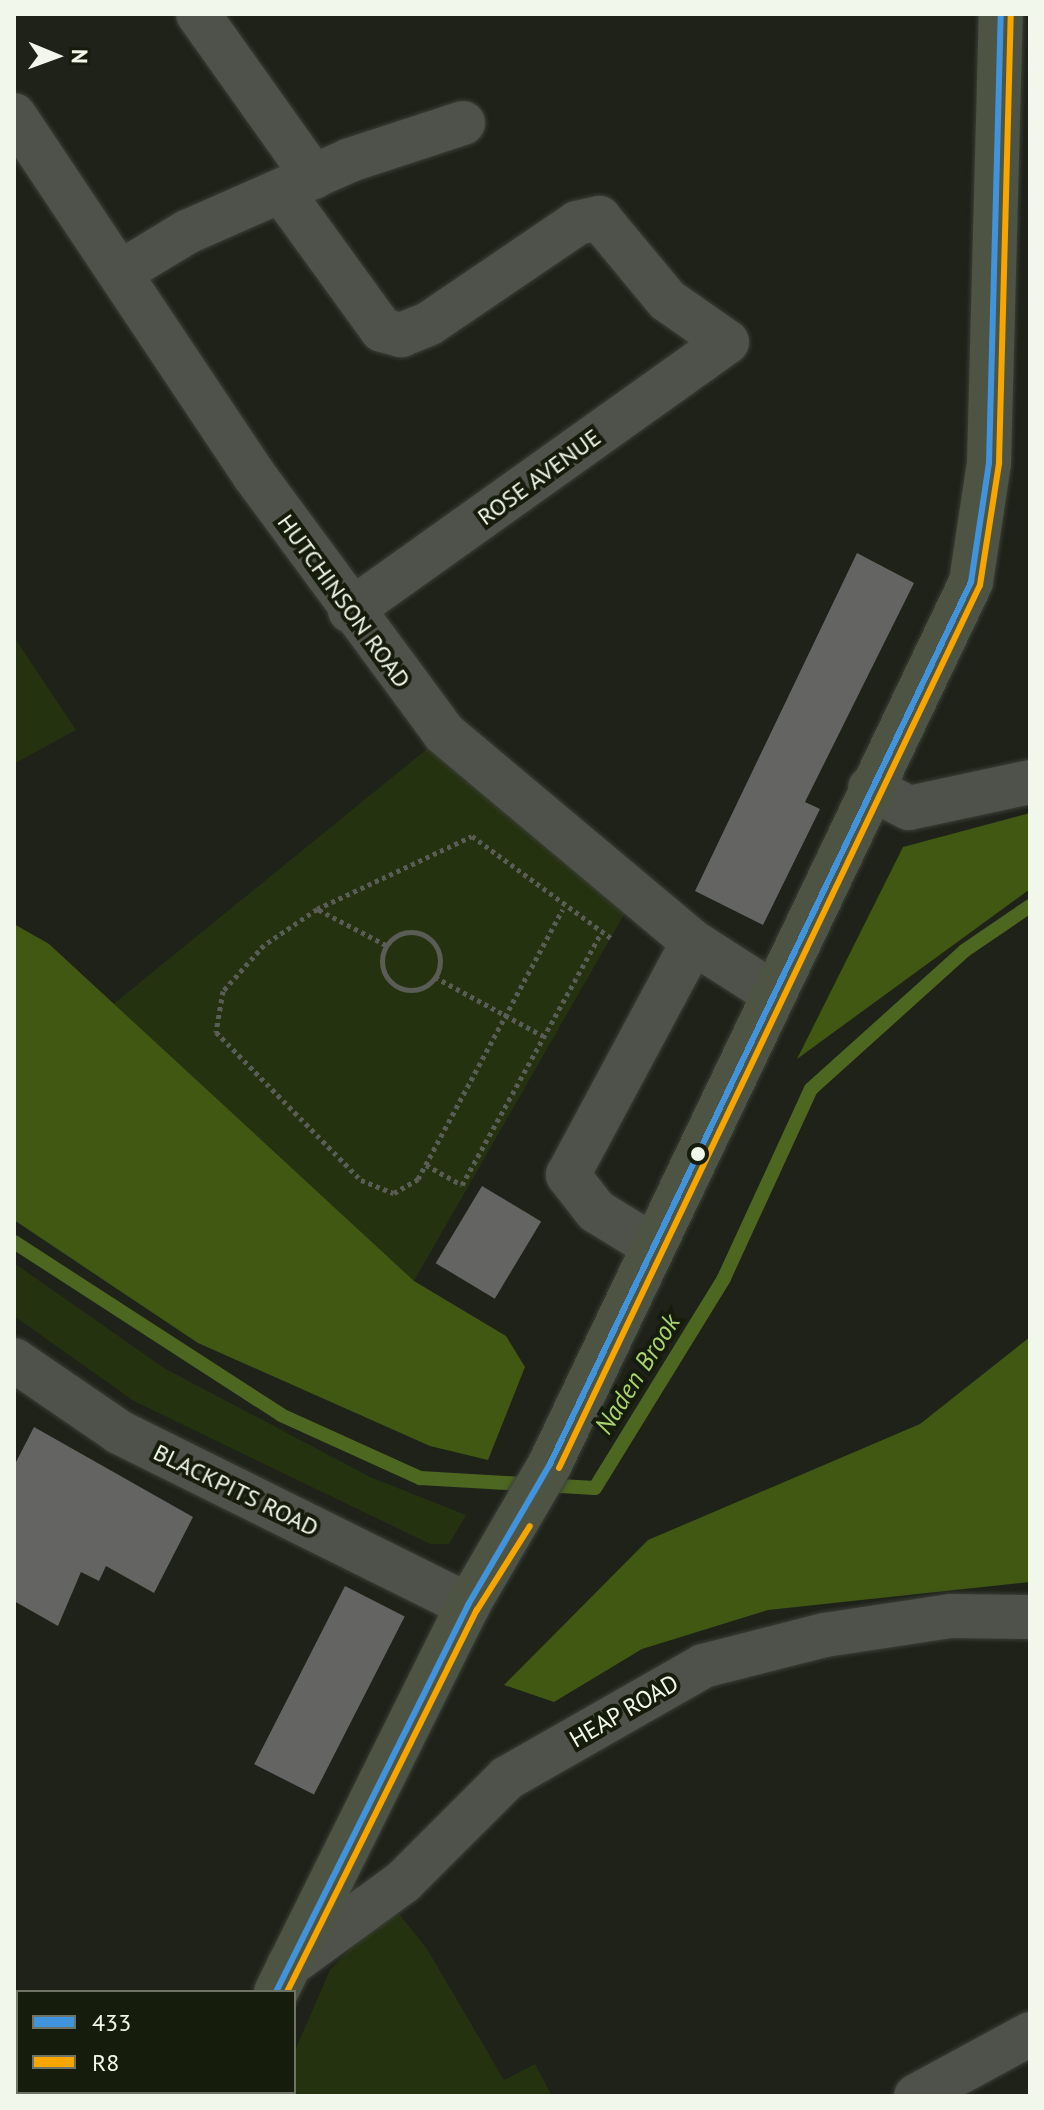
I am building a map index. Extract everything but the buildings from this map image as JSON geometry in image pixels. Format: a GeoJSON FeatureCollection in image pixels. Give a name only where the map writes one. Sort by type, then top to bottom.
{"type":"FeatureCollection","features":[{"type":"Feature","properties":{"kind":"main road"},"geometry":{"type":"LineString","coordinates":[[282,1978],[468,1605],[522,1521],[870,788],[954,622],[983,537],[1001,14]]}},
{"type":"Feature","properties":{"kind":"street"},"geometry":{"type":"LineString","coordinates":[[198,14],[298,184]]}},
{"type":"Feature","properties":{"kind":"street","name":"HUTCHINSON ROAD"},"geometry":{"type":"LineString","coordinates":[[14,115],[350,611],[444,733],[686,956],[774,994]]}},
{"type":"Feature","properties":{"kind":"street"},"geometry":{"type":"LineString","coordinates":[[121,272],[187,232],[298,184],[463,123]]}},
{"type":"Feature","properties":{"kind":"street","name":"ROSE AVENUE"},"geometry":{"type":"LineString","coordinates":[[298,184],[382,330],[401,335],[430,323],[577,223],[599,218],[667,300],[727,342],[350,611]]}},
{"type":"Feature","properties":{"kind":"street"},"geometry":{"type":"LineString","coordinates":[[870,788],[909,808],[1030,782]]}},
{"type":"Feature","properties":{"kind":"street"},"geometry":{"type":"LineString","coordinates":[[653,1246],[596,1211],[568,1175],[686,956]]}},
{"type":"Feature","properties":{"kind":"street","name":"BLACKPITS ROAD"},"geometry":{"type":"LineString","coordinates":[[14,1360],[119,1432],[468,1605]]}},
{"type":"Feature","properties":{"kind":"street","name":"HEAP ROAD"},"geometry":{"type":"LineString","coordinates":[[282,1978],[403,1882],[507,1778],[703,1666],[825,1635],[951,1616],[1030,1617]]}},
{"type":"Feature","properties":{"kind":"street"},"geometry":{"type":"LineString","coordinates":[[916,2096],[1030,2034]]}},
{"type":"Feature","properties":{"kind":"path"},"geometry":{"type":"LineString","coordinates":[[563,909],[426,1165],[394,1193],[361,1180],[216,1032],[223,991],[264,945],[317,909],[472,836],[563,909],[601,933],[686,956]]}},
{"type":"Feature","properties":{"kind":"path"},"geometry":{"type":"LineString","coordinates":[[317,909],[386,945]]}},
{"type":"Feature","properties":{"kind":"path"},"geometry":{"type":"LineString","coordinates":[[409,931],[422,933],[440,954],[435,977],[415,990],[391,983],[383,972],[386,945],[409,931]]}},
{"type":"Feature","properties":{"kind":"path"},"geometry":{"type":"LineString","coordinates":[[426,1165],[462,1185],[601,933]]}},
{"type":"Feature","properties":{"kind":"path"},"geometry":{"type":"LineString","coordinates":[[435,977],[544,1036]]}},
{"type":"Feature","properties":{"kind":"green space"},"geometry":{"type":"Polygon","coordinates":[[[14,637],[76,730],[14,764],[14,637]]]}},
{"type":"Feature","properties":{"kind":"green space"},"geometry":{"type":"Polygon","coordinates":[[[438,740],[630,904],[414,1281],[111,1006],[438,740]]]}},
{"type":"Feature","properties":{"kind":"green space"},"geometry":{"type":"Polygon","coordinates":[[[1030,813],[1030,889],[797,1059],[903,847],[1030,813]]]}},
{"type":"Feature","properties":{"kind":"green space"},"geometry":{"type":"Polygon","coordinates":[[[14,924],[49,944],[414,1281],[506,1336],[525,1367],[488,1460],[430,1446],[198,1343],[14,1220],[14,924]]]}},
{"type":"Feature","properties":{"kind":"green space"},"geometry":{"type":"Polygon","coordinates":[[[14,1263],[164,1368],[370,1477],[466,1515],[449,1544],[430,1544],[134,1401],[14,1316],[14,1263]]]}},
{"type":"Feature","properties":{"kind":"green space"},"geometry":{"type":"Polygon","coordinates":[[[1030,1337],[1030,1582],[768,1610],[642,1649],[554,1702],[504,1685],[648,1540],[920,1424],[1030,1337]]]}},
{"type":"Feature","properties":{"kind":"green space"},"geometry":{"type":"Polygon","coordinates":[[[392,1905],[427,1949],[504,2080],[535,2064],[552,2096],[275,2096],[296,2094],[296,2048],[330,1970],[392,1905]]]}},
{"type":"Feature","properties":{"kind":"waterway","name":"Naden Brook"},"geometry":{"type":"LineString","coordinates":[[14,1242],[281,1415],[420,1478],[595,1488],[724,1278],[811,1089],[964,951],[1030,906]]}},
{"type":"Feature","properties":{"kind":"transit line","name":"433"},"geometry":{"type":"LineString","coordinates":[[277,1990],[468,1605],[550,1464],[971,582],[989,463],[1001,14]]}},
{"type":"Feature","properties":{"kind":"transit line","name":"R8"},"geometry":{"type":"LineString","coordinates":[[559,1468],[980,585],[999,463],[1011,14]]}},
{"type":"Feature","properties":{"kind":"transit line","name":"R8"},"geometry":{"type":"LineString","coordinates":[[288,1990],[477,1610],[530,1526]]}}]}
